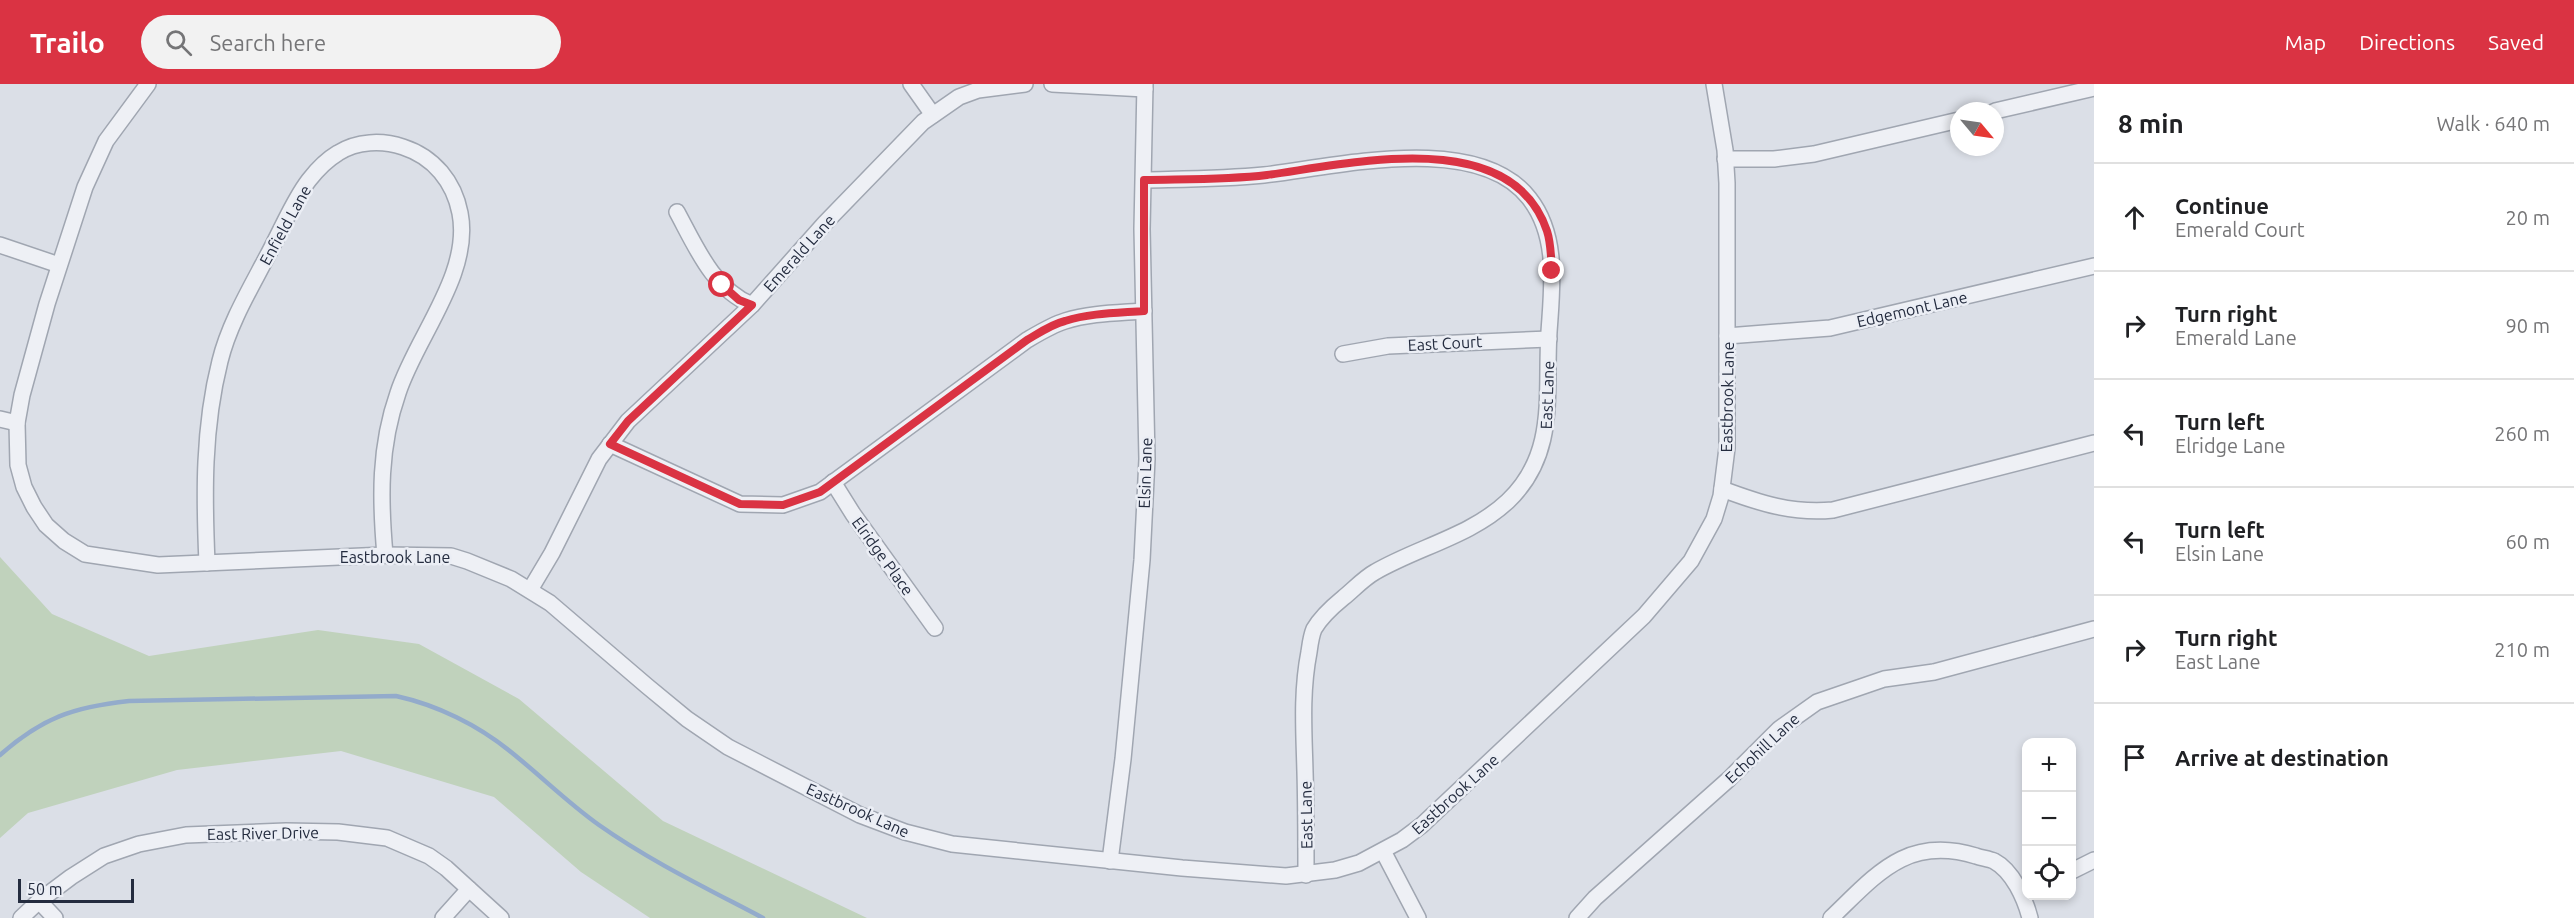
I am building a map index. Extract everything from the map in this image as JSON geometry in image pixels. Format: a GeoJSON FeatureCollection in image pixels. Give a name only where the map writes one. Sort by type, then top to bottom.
{"type":"FeatureCollection","features":[{"type":"Feature","properties":{"kind":"street","name":"Eastbrook Lane"},"geometry":{"type":"LineString","coordinates":[[148,84],[106,141],[86,187],[59,265],[22,396],[17,423],[18,465],[24,487],[46,525],[64,541],[85,554],[158,565],[385,555],[450,555],[503,575],[530,590],[570,618],[646,686],[708,734],[738,752],[861,815],[905,832],[952,844],[1260,875],[1306,875],[1359,863],[1383,851],[1422,825],[1644,616],[1691,561],[1713,519],[1722,489],[1727,448],[1725,159],[1714,84]]}},
{"type":"Feature","properties":{"kind":"street"},"geometry":{"type":"LineString","coordinates":[[911,84],[933,115]]}},
{"type":"Feature","properties":{"kind":"street","name":"Emerald Lane"},"geometry":{"type":"LineString","coordinates":[[530,590],[552,553],[599,459],[628,421],[752,305],[825,223],[907,137],[959,97],[978,90],[1025,84]]}},
{"type":"Feature","properties":{"kind":"street"},"geometry":{"type":"LineString","coordinates":[[1052,84],[1145,87]]}},
{"type":"Feature","properties":{"kind":"street","name":"Elsin Lane"},"geometry":{"type":"LineString","coordinates":[[1110,861],[1123,759],[1142,560],[1147,459],[1144,311],[1145,87]]}},
{"type":"Feature","properties":{"kind":"street"},"geometry":{"type":"LineString","coordinates":[[2004,109],[2094,88]]}},
{"type":"Feature","properties":{"kind":"street"},"geometry":{"type":"LineString","coordinates":[[1725,159],[1774,159],[1814,154],[1950,122]]}},
{"type":"Feature","properties":{"kind":"street","name":"Enfield Lane"},"geometry":{"type":"LineString","coordinates":[[207,563],[204,495],[205,447],[220,359],[258,275],[309,180],[337,154],[353,146],[371,143],[388,143],[405,147],[435,164],[447,179],[454,195],[462,230],[460,247],[450,282],[406,372],[392,412],[383,451],[380,485],[385,555]]}},
{"type":"Feature","properties":{"kind":"street","name":"East Lane"},"geometry":{"type":"LineString","coordinates":[[1144,180],[1265,175],[1340,163],[1391,159],[1461,163],[1500,174],[1515,184],[1529,198],[1547,231],[1552,271],[1545,438],[1534,468],[1510,500],[1478,523],[1373,573],[1328,612],[1313,631],[1303,686],[1306,875]]}},
{"type":"Feature","properties":{"kind":"street"},"geometry":{"type":"LineString","coordinates":[[677,212],[701,256],[722,285],[739,300],[752,305]]}},
{"type":"Feature","properties":{"kind":"street"},"geometry":{"type":"LineString","coordinates":[[0,245],[59,265]]}},
{"type":"Feature","properties":{"kind":"street","name":"Edgemont Lane"},"geometry":{"type":"LineString","coordinates":[[1727,336],[1830,328],[2094,266]]}},
{"type":"Feature","properties":{"kind":"street"},"geometry":{"type":"LineString","coordinates":[[610,444],[740,504],[783,505],[820,492],[1027,340],[1046,329],[1064,321],[1099,314],[1144,311]]}},
{"type":"Feature","properties":{"kind":"street","name":"East Court"},"geometry":{"type":"LineString","coordinates":[[1343,354],[1388,346],[1549,339]]}},
{"type":"Feature","properties":{"kind":"street"},"geometry":{"type":"LineString","coordinates":[[0,419],[17,423]]}},
{"type":"Feature","properties":{"kind":"street"},"geometry":{"type":"LineString","coordinates":[[1722,489],[1774,507],[1812,512],[1833,510],[2094,442]]}},
{"type":"Feature","properties":{"kind":"street","name":"Elridge Place"},"geometry":{"type":"LineString","coordinates":[[833,482],[853,514],[935,628]]}},
{"type":"Feature","properties":{"kind":"street","name":"Echohill Lane"},"geometry":{"type":"LineString","coordinates":[[1577,918],[1595,898],[1729,779],[1779,729],[1817,702],[1884,679],[1934,672],[2094,629]]}},
{"type":"Feature","properties":{"kind":"street","name":"East River Drive"},"geometry":{"type":"LineString","coordinates":[[21,918],[39,901],[104,856],[139,844],[186,835],[338,832],[387,838],[429,856],[446,868],[501,918]]}},
{"type":"Feature","properties":{"kind":"street"},"geometry":{"type":"LineString","coordinates":[[1831,918],[1879,872],[1917,852],[1938,849],[1957,850],[1995,862],[2011,876],[2022,892]]}},
{"type":"Feature","properties":{"kind":"street"},"geometry":{"type":"LineString","coordinates":[[1383,851],[1418,918]]}},
{"type":"Feature","properties":{"kind":"street"},"geometry":{"type":"LineString","coordinates":[[2076,869],[2094,860]]}},
{"type":"Feature","properties":{"kind":"street"},"geometry":{"type":"LineString","coordinates":[[443,918],[469,890]]}},
{"type":"Feature","properties":{"kind":"street"},"geometry":{"type":"LineString","coordinates":[[2026,900],[2030,918]]}},
{"type":"Feature","properties":{"kind":"street"},"geometry":{"type":"LineString","coordinates":[[39,901],[55,918]]}},
{"type":"Feature","properties":{"kind":"green space"},"geometry":{"type":"Polygon","coordinates":[[[0,557],[52,614],[149,656],[318,630],[419,644],[519,699],[663,821],[867,918],[650,918],[581,872],[494,797],[341,751],[177,770],[28,813],[0,838],[0,557]]]}},
{"type":"Feature","properties":{"kind":"waterway"},"geometry":{"type":"LineString","coordinates":[[0,755],[30,732],[59,716],[91,707],[129,701],[396,696],[442,711],[485,733],[511,752],[565,799],[618,838],[679,874],[763,918]]}},
{"type":"Feature","properties":{"kind":"route"},"geometry":{"type":"LineString","coordinates":[[722,285],[739,300],[752,305],[628,421],[610,444],[740,504],[783,505],[820,492],[1027,340],[1046,329],[1064,321],[1099,314],[1144,311],[1144,180],[1265,175],[1340,163],[1391,159],[1439,161],[1481,167],[1500,174],[1515,184],[1529,198],[1547,231],[1552,271]]}}]}
